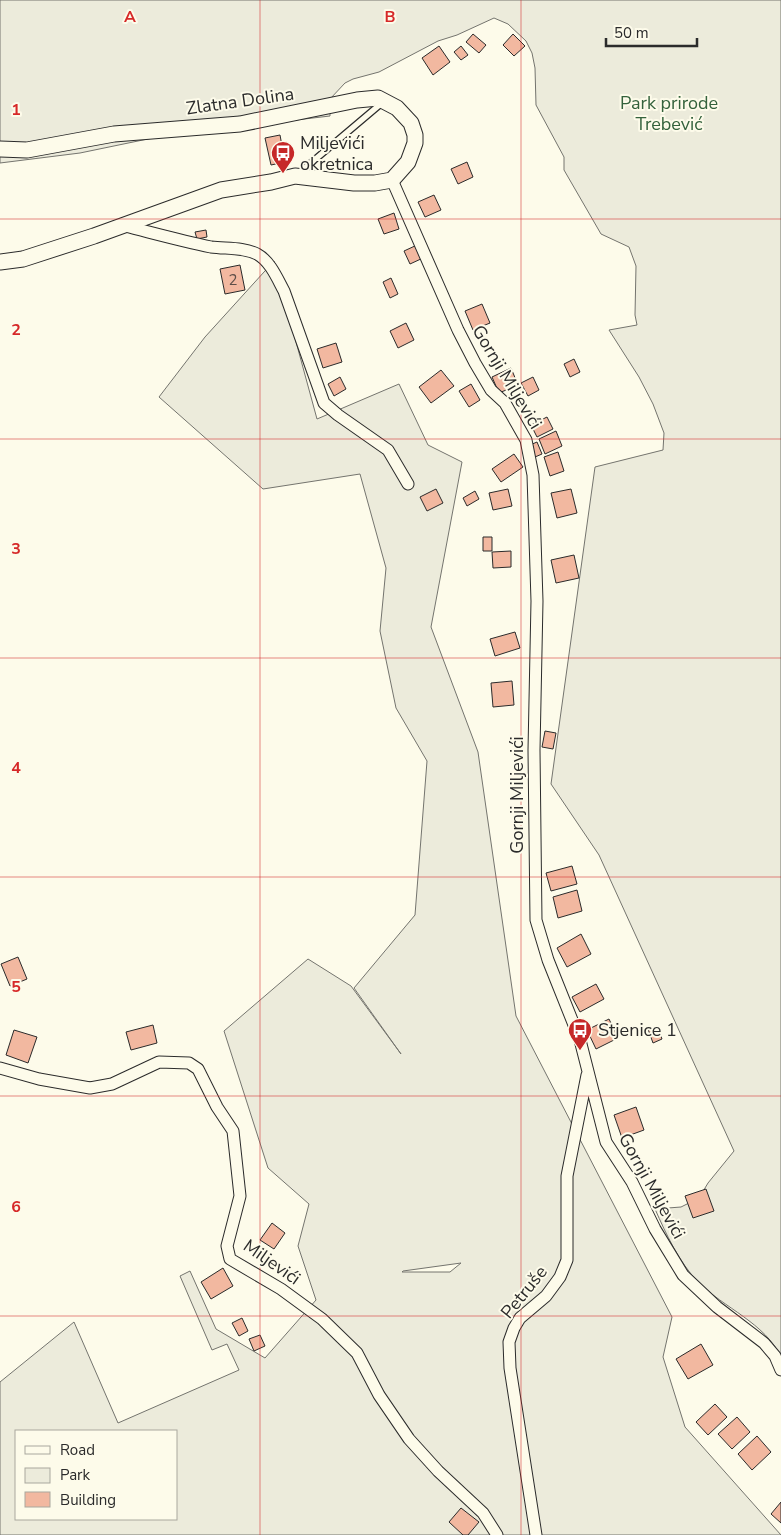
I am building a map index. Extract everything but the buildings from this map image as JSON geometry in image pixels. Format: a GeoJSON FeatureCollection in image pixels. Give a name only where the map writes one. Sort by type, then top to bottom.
{"type":"FeatureCollection","features":[{"type":"Feature","properties":{"kind":"main road","name":"Zlatna Dolina"},"geometry":{"type":"LineString","coordinates":[[0,149],[27,150],[114,134],[240,124],[357,100],[378,98],[385,100]]}},
{"type":"Feature","properties":{"kind":"main road"},"geometry":{"type":"LineString","coordinates":[[0,262],[23,259],[125,226],[220,190],[295,176],[354,183],[375,183],[392,180],[408,162],[415,144],[415,135],[411,123],[403,113],[385,100]]}},
{"type":"Feature","properties":{"kind":"street","name":"Gornji Miljevići"},"geometry":{"type":"LineString","coordinates":[[392,180],[458,330],[475,363],[491,390],[505,403],[526,440],[533,476],[537,601],[534,750],[536,920],[548,960],[580,1040],[606,1142],[632,1182],[655,1228],[683,1275],[717,1307],[764,1343],[775,1356],[781,1370]]}},
{"type":"Feature","properties":{"kind":"street"},"geometry":{"type":"LineString","coordinates":[[125,226],[212,247],[257,254],[266,262],[284,291],[324,403],[388,450],[408,484]]}},
{"type":"Feature","properties":{"kind":"street","name":"Miljevići"},"geometry":{"type":"LineString","coordinates":[[0,1068],[38,1079],[90,1088],[112,1084],[159,1062],[189,1063],[198,1068],[217,1107],[233,1131],[240,1196],[227,1246],[230,1259],[281,1289],[322,1318],[358,1353],[380,1395],[409,1439],[438,1472],[483,1513],[497,1535]]}},
{"type":"Feature","properties":{"kind":"street","name":"Petruše"},"geometry":{"type":"LineString","coordinates":[[536,1535],[510,1368],[509,1342],[520,1318],[546,1296],[560,1277],[567,1260],[567,1176],[588,1071]]}},
{"type":"Feature","properties":{"kind":"lane"},"geometry":{"type":"LineString","coordinates":[[295,176],[385,100]]}},
{"type":"Feature","properties":{"kind":"green space","name":"Park prirode Trebević"},"geometry":{"type":"Polygon","coordinates":[[[0,0],[781,0],[781,1357],[774,1345],[755,1325],[708,1291],[691,1274],[674,1247],[655,1209],[681,1207],[699,1198],[708,1183],[734,1151],[599,855],[551,784],[595,467],[663,450],[664,433],[653,404],[639,377],[609,330],[637,325],[635,315],[636,266],[629,247],[601,234],[564,170],[564,157],[536,105],[535,68],[532,53],[526,41],[508,24],[494,18],[457,35],[438,41],[379,72],[345,83],[330,99],[330,116],[167,135],[80,153],[0,163],[0,0]]]}},
{"type":"Feature","properties":{"kind":"green space"},"geometry":{"type":"Polygon","coordinates":[[[274,261],[317,419],[399,384],[428,445],[462,462],[431,627],[478,752],[516,1016],[672,1317],[663,1357],[685,1427],[781,1535],[0,1535],[0,1382],[74,1322],[118,1423],[239,1370],[227,1344],[212,1350],[180,1276],[190,1271],[216,1329],[265,1358],[316,1300],[298,1246],[309,1204],[268,1168],[224,1031],[308,959],[351,986],[401,1054],[354,988],[415,915],[427,761],[396,708],[380,631],[386,568],[360,474],[263,489],[159,397],[205,337],[274,261]],[[461,1263],[402,1272],[450,1272],[461,1263]]]}},
{"type":"Feature","properties":{"kind":"place","name":"Miljevići okretnica"},"geometry":{"type":"Point","coordinates":[283,174]}},
{"type":"Feature","properties":{"kind":"place","name":"Stjenice 1"},"geometry":{"type":"Point","coordinates":[580,1051]}}]}
